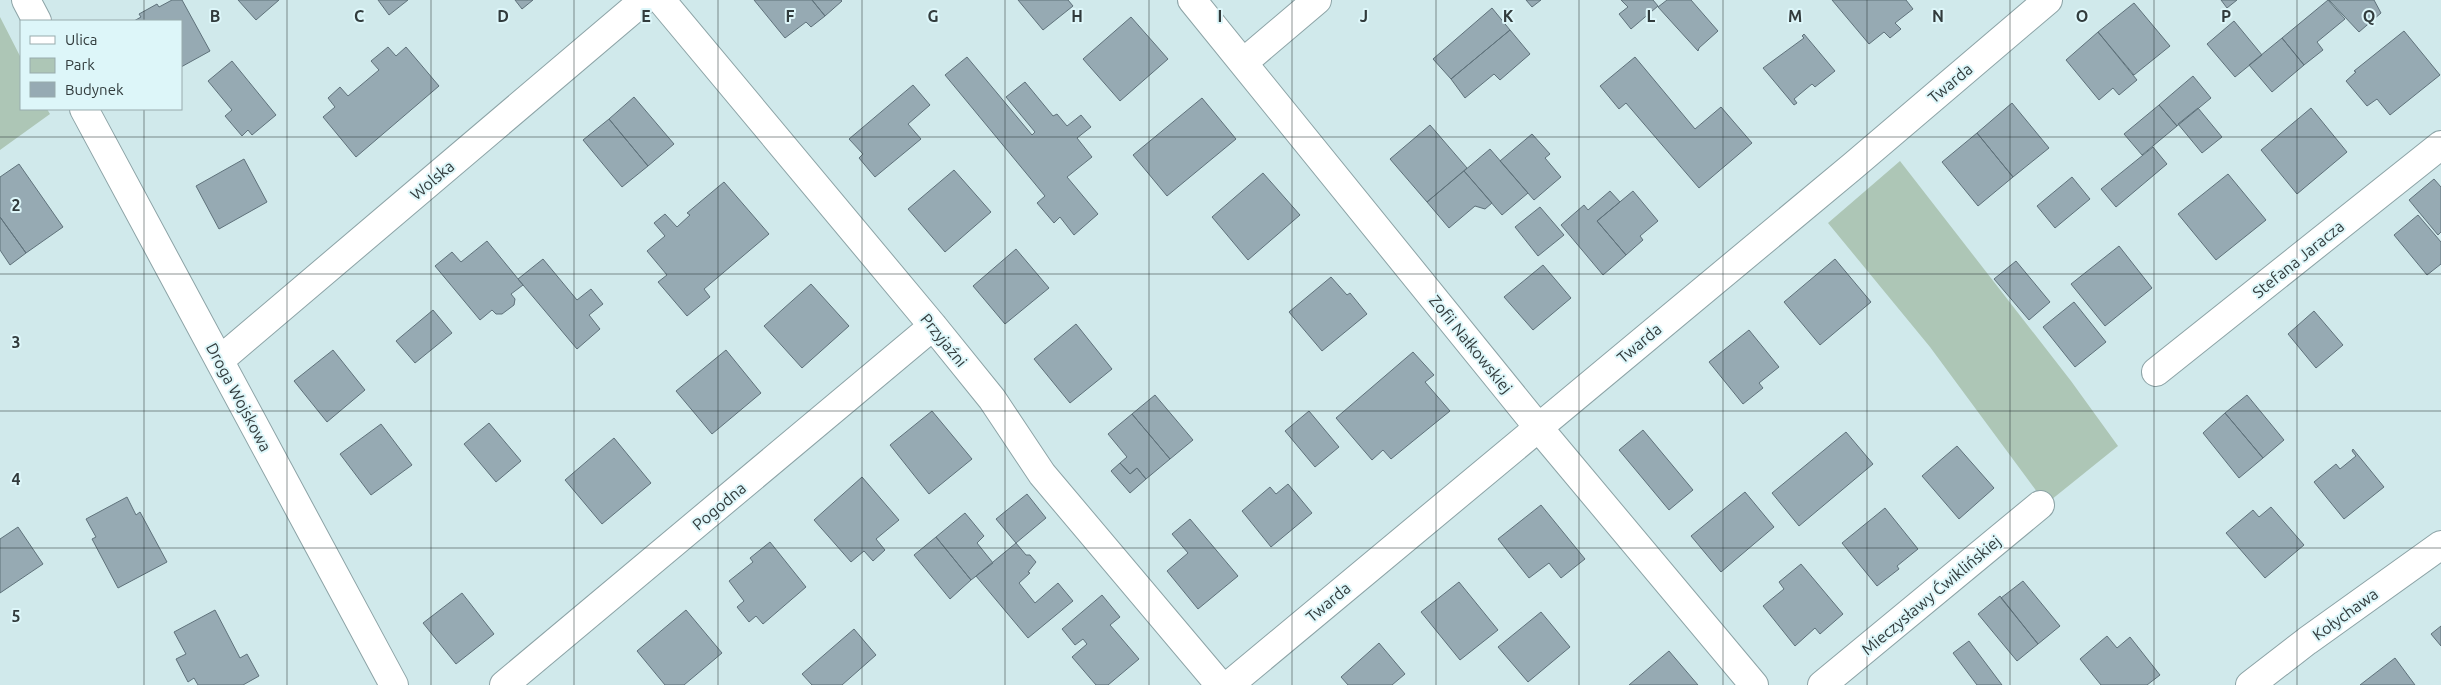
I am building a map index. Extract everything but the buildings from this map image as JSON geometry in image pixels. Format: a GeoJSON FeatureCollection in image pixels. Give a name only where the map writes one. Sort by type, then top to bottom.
{"type":"FeatureCollection","features":[{"type":"Feature","properties":{"kind":"street"},"geometry":{"type":"LineString","coordinates":[[26,0],[36,20]]}},
{"type":"Feature","properties":{"kind":"street","name":"Wolska"},"geometry":{"type":"LineString","coordinates":[[220,360],[644,0]]}},
{"type":"Feature","properties":{"kind":"street","name":"Przyjaźni"},"geometry":{"type":"LineString","coordinates":[[660,0],[933,326],[992,399],[1042,474],[1220,685]]}},
{"type":"Feature","properties":{"kind":"street","name":"Zofii Nałkowskiej"},"geometry":{"type":"LineString","coordinates":[[1192,0],[1538,427],[1754,685]]}},
{"type":"Feature","properties":{"kind":"street"},"geometry":{"type":"LineString","coordinates":[[1244,62],[1317,0]]}},
{"type":"Feature","properties":{"kind":"street","name":"Twarda"},"geometry":{"type":"LineString","coordinates":[[1229,685],[1853,166],[2048,0]]}},
{"type":"Feature","properties":{"kind":"street","name":"Droga Wojskowa"},"geometry":{"type":"LineString","coordinates":[[85,110],[394,685]]}},
{"type":"Feature","properties":{"kind":"street","name":"Stefana Jaracza"},"geometry":{"type":"LineString","coordinates":[[2156,372],[2441,145]]}},
{"type":"Feature","properties":{"kind":"street","name":"Pogodna"},"geometry":{"type":"LineString","coordinates":[[504,685],[933,326]]}},
{"type":"Feature","properties":{"kind":"street","name":"Mieczysławy Ćwiklińskiej"},"geometry":{"type":"LineString","coordinates":[[1822,685],[2040,505]]}},
{"type":"Feature","properties":{"kind":"street","name":"Kołychawa"},"geometry":{"type":"LineString","coordinates":[[2250,685],[2307,641],[2441,545]]}},
{"type":"Feature","properties":{"kind":"green space"},"geometry":{"type":"Polygon","coordinates":[[[0,17],[20,56],[20,110],[48,110],[50,114],[0,150],[0,17]]]}},
{"type":"Feature","properties":{"kind":"green space"},"geometry":{"type":"Polygon","coordinates":[[[1900,161],[2071,381],[2118,446],[2046,504],[1930,347],[1828,223],[1900,161]]]}}]}
